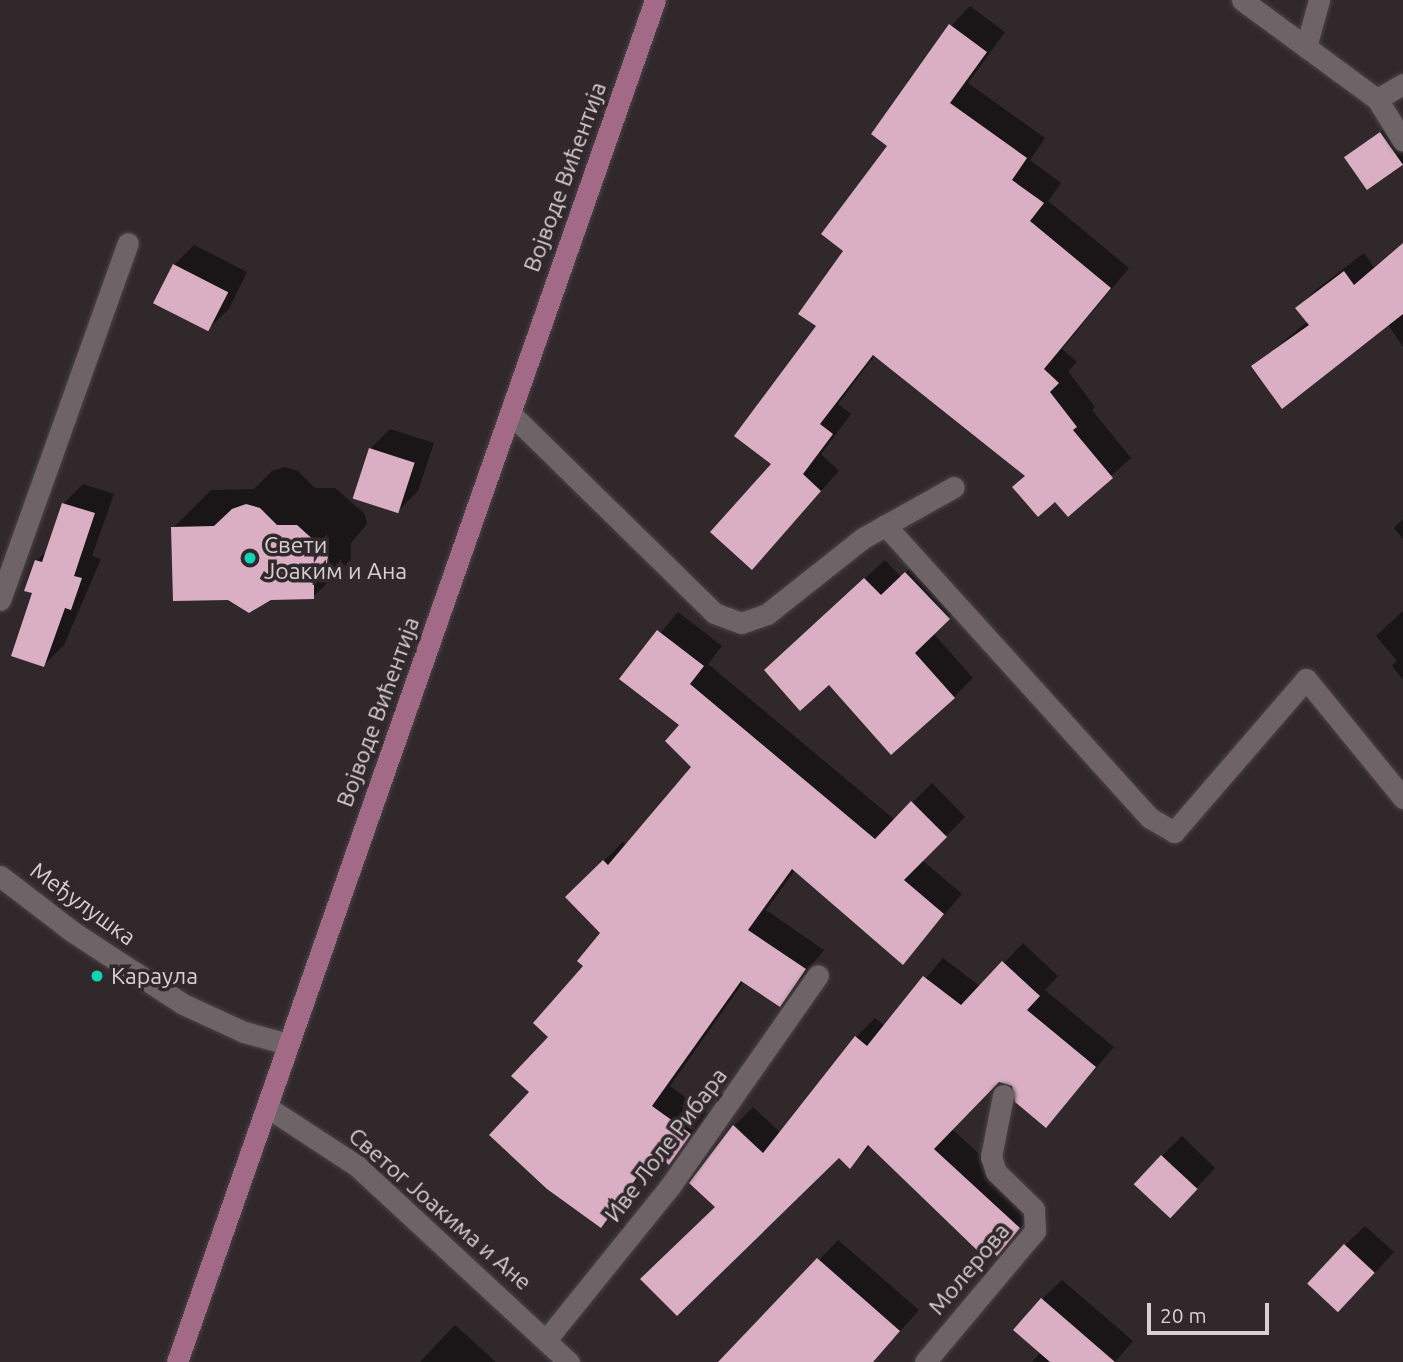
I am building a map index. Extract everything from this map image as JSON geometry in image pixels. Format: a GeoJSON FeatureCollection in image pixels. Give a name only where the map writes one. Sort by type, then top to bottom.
{"type":"FeatureCollection","features":[{"type":"Feature","properties":{"kind":"main road","name":"Војводе Вићентија"},"geometry":{"type":"LineString","coordinates":[[177,1362],[655,0]]}},
{"type":"Feature","properties":{"kind":"street"},"geometry":{"type":"LineString","coordinates":[[1242,0],[1377,99],[1403,141]]}},
{"type":"Feature","properties":{"kind":"street"},"geometry":{"type":"LineString","coordinates":[[1306,47],[1318,0]]}},
{"type":"Feature","properties":{"kind":"street"},"geometry":{"type":"LineString","coordinates":[[1377,99],[1403,84]]}},
{"type":"Feature","properties":{"kind":"street"},"geometry":{"type":"LineString","coordinates":[[0,600],[128,243]]}},
{"type":"Feature","properties":{"kind":"street"},"geometry":{"type":"LineString","coordinates":[[510,412],[727,620],[741,623],[767,614],[885,525],[954,487]]}},
{"type":"Feature","properties":{"kind":"street"},"geometry":{"type":"LineString","coordinates":[[885,525],[1150,818],[1174,832],[1306,679],[1403,798]]}},
{"type":"Feature","properties":{"kind":"street","name":"Међулушка"},"geometry":{"type":"LineString","coordinates":[[0,876],[73,932],[183,1004],[244,1032],[288,1044]]}},
{"type":"Feature","properties":{"kind":"street","name":"Иве Лоле Рибара"},"geometry":{"type":"LineString","coordinates":[[546,1340],[671,1185],[818,975]]}},
{"type":"Feature","properties":{"kind":"street","name":"Молерова"},"geometry":{"type":"LineString","coordinates":[[925,1362],[1035,1231],[1034,1209],[996,1172],[991,1157],[1003,1095]]}},
{"type":"Feature","properties":{"kind":"street","name":"Светог Јоакима и Ане"},"geometry":{"type":"LineString","coordinates":[[267,1107],[357,1166],[569,1362]]}},
{"type":"Feature","properties":{"kind":"building"},"geometry":{"type":"Polygon","coordinates":[[[949,24],[987,52],[950,103],[1027,158],[1012,180],[1044,203],[1030,221],[1111,288],[1044,369],[1059,383],[1050,392],[1077,427],[1073,430],[1113,478],[1068,517],[1055,502],[1038,517],[1012,487],[1025,476],[873,355],[820,424],[833,434],[803,474],[821,491],[752,570],[710,532],[771,464],[734,436],[816,326],[798,314],[843,251],[821,234],[887,146],[871,134],[949,24]]]}},
{"type":"Feature","properties":{"kind":"building"},"geometry":{"type":"Polygon","coordinates":[[[1380,132],[1403,165],[1367,190],[1344,157],[1380,132]]]}},
{"type":"Feature","properties":{"kind":"building"},"geometry":{"type":"Polygon","coordinates":[[[1403,243],[1403,314],[1282,409],[1251,366],[1309,325],[1295,308],[1344,271],[1354,285],[1403,243]]]}},
{"type":"Feature","properties":{"kind":"building"},"geometry":{"type":"Polygon","coordinates":[[[173,264],[228,292],[208,331],[153,303],[173,264]]]}},
{"type":"Feature","properties":{"kind":"building"},"geometry":{"type":"Polygon","coordinates":[[[369,448],[415,463],[398,513],[353,498],[369,448]]]}},
{"type":"Feature","properties":{"kind":"building"},"geometry":{"type":"Polygon","coordinates":[[[62,503],[95,513],[74,576],[82,578],[71,610],[65,608],[44,667],[11,656],[32,593],[24,591],[35,560],[42,562],[62,503]]]}},
{"type":"Feature","properties":{"kind":"building","name":"Свети Јоаким и Ана"},"geometry":{"type":"Polygon","coordinates":[[[246,504],[260,508],[277,525],[297,525],[327,552],[329,564],[314,583],[314,599],[271,600],[249,613],[228,600],[173,601],[171,527],[214,526],[232,509],[246,504]]]}},
{"type":"Feature","properties":{"kind":"building"},"geometry":{"type":"Polygon","coordinates":[[[905,572],[950,619],[915,653],[955,698],[891,755],[829,685],[800,711],[764,670],[864,578],[881,595],[905,572]]]}},
{"type":"Feature","properties":{"kind":"building"},"geometry":{"type":"Polygon","coordinates":[[[657,630],[704,666],[690,684],[875,839],[911,801],[947,837],[904,880],[944,914],[903,965],[792,869],[748,930],[806,969],[780,1007],[741,981],[652,1106],[691,1134],[669,1165],[655,1152],[601,1228],[547,1189],[489,1135],[529,1092],[511,1076],[548,1037],[533,1023],[583,966],[577,961],[600,933],[565,897],[603,860],[608,865],[691,767],[665,741],[679,725],[619,679],[657,630]]]}},
{"type":"Feature","properties":{"kind":"building"},"geometry":{"type":"Polygon","coordinates":[[[1002,961],[1040,996],[1027,1010],[1096,1067],[1046,1128],[1015,1102],[1012,1086],[999,1082],[934,1149],[1020,1228],[997,1256],[986,1246],[980,1253],[868,1145],[850,1169],[839,1158],[677,1316],[640,1279],[715,1207],[689,1183],[733,1125],[763,1153],[855,1036],[867,1046],[923,976],[961,1005],[1002,961]]]}},
{"type":"Feature","properties":{"kind":"building"},"geometry":{"type":"Polygon","coordinates":[[[1161,1155],[1198,1189],[1170,1218],[1134,1184],[1161,1155]]]}},
{"type":"Feature","properties":{"kind":"building"},"geometry":{"type":"Polygon","coordinates":[[[1344,1244],[1375,1273],[1338,1312],[1307,1283],[1344,1244]]]}},
{"type":"Feature","properties":{"kind":"building"},"geometry":{"type":"Polygon","coordinates":[[[817,1258],[900,1331],[873,1362],[718,1362],[817,1258]]]}},
{"type":"Feature","properties":{"kind":"building"},"geometry":{"type":"Polygon","coordinates":[[[1041,1298],[1115,1362],[1050,1362],[1013,1330],[1041,1298]]]}},
{"type":"Feature","properties":{"kind":"place","name":"Свети Јоаким и Ана"},"geometry":{"type":"Point","coordinates":[250,558]}},
{"type":"Feature","properties":{"kind":"place","name":"Караула"},"geometry":{"type":"Point","coordinates":[97,976]}}]}
